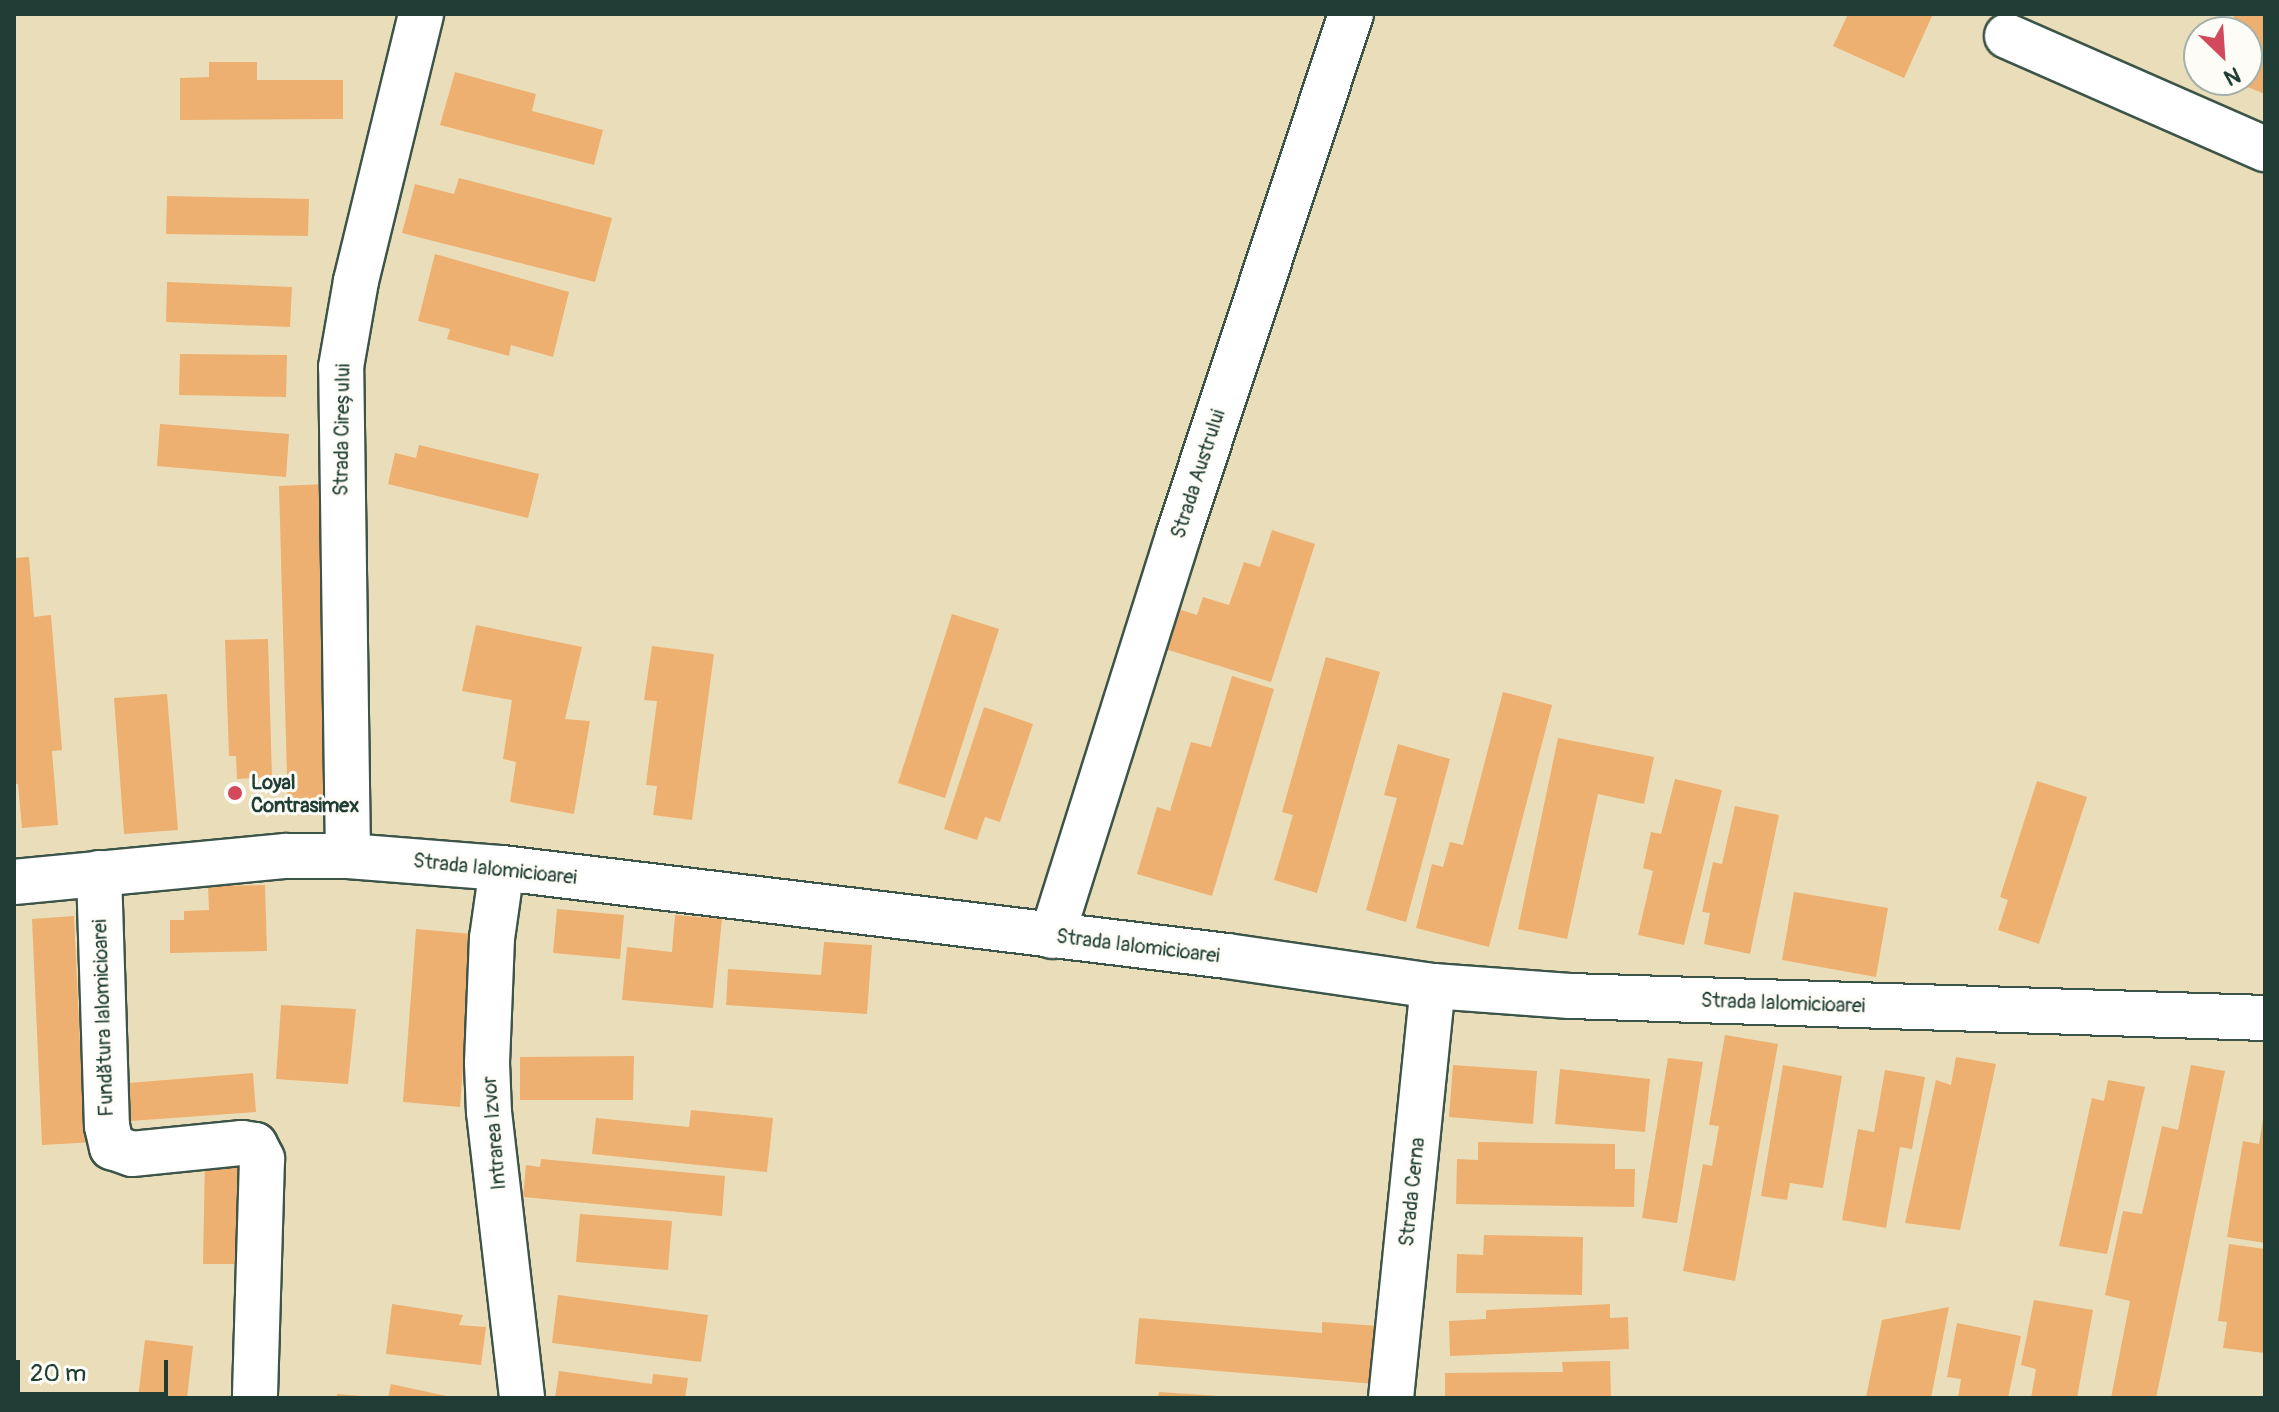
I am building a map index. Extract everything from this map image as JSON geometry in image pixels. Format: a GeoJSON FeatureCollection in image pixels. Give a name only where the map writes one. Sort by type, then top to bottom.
{"type":"FeatureCollection","features":[{"type":"Feature","properties":{"kind":"street","name":"Strada Cireșului"},"geometry":{"type":"LineString","coordinates":[[348,856],[341,367],[356,281],[421,14]]}},
{"type":"Feature","properties":{"kind":"street","name":"Strada Austrului"},"geometry":{"type":"LineString","coordinates":[[1052,936],[1178,536],[1351,14]]}},
{"type":"Feature","properties":{"kind":"street"},"geometry":{"type":"LineString","coordinates":[[2007,36],[2265,149]]}},
{"type":"Feature","properties":{"kind":"street","name":"Strada Ialomicioarei"},"geometry":{"type":"LineString","coordinates":[[14,882],[286,856],[348,856],[502,868],[1433,986],[1570,996],[2265,1018]]}},
{"type":"Feature","properties":{"kind":"street","name":"Intrarea Izvor"},"geometry":{"type":"LineString","coordinates":[[502,868],[492,938],[487,1063],[489,1112],[522,1398]]}},
{"type":"Feature","properties":{"kind":"street","name":"Fundătura Ialomicioarei"},"geometry":{"type":"LineString","coordinates":[[99,873],[107,1126],[112,1147],[132,1154],[242,1143],[255,1145],[262,1159],[255,1398]]}},
{"type":"Feature","properties":{"kind":"street","name":"Strada Cerna"},"geometry":{"type":"LineString","coordinates":[[1391,1398],[1433,986]]}},
{"type":"Feature","properties":{"kind":"building"},"geometry":{"type":"Polygon","coordinates":[[[1848,14],[1933,14],[1904,78],[1833,46],[1848,14]]]}},
{"type":"Feature","properties":{"kind":"building"},"geometry":{"type":"Polygon","coordinates":[[[2265,14],[2265,94],[2263,16],[2234,16],[2265,14]]]}},
{"type":"Feature","properties":{"kind":"building"},"geometry":{"type":"Polygon","coordinates":[[[209,62],[257,62],[257,80],[343,80],[343,119],[180,120],[180,78],[209,77],[209,62]]]}},
{"type":"Feature","properties":{"kind":"building"},"geometry":{"type":"Polygon","coordinates":[[[455,72],[536,94],[532,111],[603,130],[594,165],[440,125],[455,72]]]}},
{"type":"Feature","properties":{"kind":"building"},"geometry":{"type":"Polygon","coordinates":[[[459,178],[612,218],[595,282],[402,233],[415,184],[454,194],[459,178]]]}},
{"type":"Feature","properties":{"kind":"building"},"geometry":{"type":"Polygon","coordinates":[[[167,196],[309,199],[308,236],[166,234],[167,196]]]}},
{"type":"Feature","properties":{"kind":"building"},"geometry":{"type":"Polygon","coordinates":[[[435,254],[569,292],[553,357],[511,345],[509,356],[447,339],[450,329],[418,321],[435,254]]]}},
{"type":"Feature","properties":{"kind":"building"},"geometry":{"type":"Polygon","coordinates":[[[167,282],[292,287],[290,327],[166,322],[167,282]]]}},
{"type":"Feature","properties":{"kind":"building"},"geometry":{"type":"Polygon","coordinates":[[[180,354],[287,355],[286,397],[179,395],[180,354]]]}},
{"type":"Feature","properties":{"kind":"building"},"geometry":{"type":"Polygon","coordinates":[[[160,424],[289,434],[286,477],[157,466],[160,424]]]}},
{"type":"Feature","properties":{"kind":"building"},"geometry":{"type":"Polygon","coordinates":[[[419,445],[539,474],[528,518],[388,484],[395,453],[416,458],[419,445]]]}},
{"type":"Feature","properties":{"kind":"building"},"geometry":{"type":"Polygon","coordinates":[[[327,484],[337,811],[288,812],[279,486],[327,484]]]}},
{"type":"Feature","properties":{"kind":"building"},"geometry":{"type":"Polygon","coordinates":[[[1272,530],[1315,544],[1271,682],[1162,648],[1175,608],[1197,615],[1203,597],[1229,605],[1244,562],[1260,567],[1272,530]]]}},
{"type":"Feature","properties":{"kind":"building"},"geometry":{"type":"Polygon","coordinates":[[[29,557],[34,617],[51,615],[62,750],[52,751],[58,825],[22,828],[18,784],[14,784],[14,558],[29,557]]]}},
{"type":"Feature","properties":{"kind":"building"},"geometry":{"type":"Polygon","coordinates":[[[952,614],[999,629],[945,798],[898,783],[952,614]]]}},
{"type":"Feature","properties":{"kind":"building"},"geometry":{"type":"Polygon","coordinates":[[[476,625],[582,647],[565,719],[590,721],[574,814],[510,802],[516,762],[503,759],[512,700],[462,691],[476,625]]]}},
{"type":"Feature","properties":{"kind":"building"},"geometry":{"type":"Polygon","coordinates":[[[268,639],[272,777],[237,779],[236,756],[229,756],[225,640],[268,639]]]}},
{"type":"Feature","properties":{"kind":"building"},"geometry":{"type":"Polygon","coordinates":[[[652,646],[714,654],[692,820],[653,815],[657,786],[646,785],[657,701],[644,700],[652,646]]]}},
{"type":"Feature","properties":{"kind":"building"},"geometry":{"type":"Polygon","coordinates":[[[1326,657],[1380,672],[1317,893],[1274,880],[1293,815],[1282,812],[1326,657]]]}},
{"type":"Feature","properties":{"kind":"building"},"geometry":{"type":"Polygon","coordinates":[[[1232,676],[1274,689],[1212,896],[1137,874],[1157,807],[1170,811],[1191,742],[1211,747],[1232,676]]]}},
{"type":"Feature","properties":{"kind":"building"},"geometry":{"type":"Polygon","coordinates":[[[1503,692],[1552,705],[1489,947],[1416,928],[1432,864],[1443,867],[1450,842],[1463,845],[1503,692]]]}},
{"type":"Feature","properties":{"kind":"building"},"geometry":{"type":"Polygon","coordinates":[[[167,694],[178,830],[124,834],[114,698],[167,694]]]}},
{"type":"Feature","properties":{"kind":"building"},"geometry":{"type":"Polygon","coordinates":[[[984,707],[1033,724],[1000,822],[985,817],[977,840],[944,829],[984,707]]]}},
{"type":"Feature","properties":{"kind":"building"},"geometry":{"type":"Polygon","coordinates":[[[1558,738],[1654,757],[1644,804],[1598,794],[1567,939],[1518,929],[1558,738]]]}},
{"type":"Feature","properties":{"kind":"building"},"geometry":{"type":"Polygon","coordinates":[[[1398,744],[1450,759],[1406,922],[1366,910],[1397,798],[1384,795],[1398,744]]]}},
{"type":"Feature","properties":{"kind":"building"},"geometry":{"type":"Polygon","coordinates":[[[1675,779],[1722,790],[1684,945],[1638,935],[1653,871],[1643,868],[1651,832],[1661,834],[1675,779]]]}},
{"type":"Feature","properties":{"kind":"building"},"geometry":{"type":"Polygon","coordinates":[[[2037,781],[2087,797],[2039,944],[1998,930],[2008,900],[2000,897],[2037,781]]]}},
{"type":"Feature","properties":{"kind":"building"},"geometry":{"type":"Polygon","coordinates":[[[1735,806],[1779,815],[1750,954],[1704,944],[1710,913],[1702,912],[1713,862],[1722,864],[1735,806]]]}},
{"type":"Feature","properties":{"kind":"building"},"geometry":{"type":"Polygon","coordinates":[[[265,885],[267,951],[170,953],[170,920],[184,920],[184,911],[209,910],[208,886],[265,885]]]}},
{"type":"Feature","properties":{"kind":"building"},"geometry":{"type":"Polygon","coordinates":[[[1794,892],[1888,908],[1876,977],[1782,960],[1794,892]]]}},
{"type":"Feature","properties":{"kind":"building"},"geometry":{"type":"Polygon","coordinates":[[[557,909],[624,915],[620,959],[553,953],[557,909]]]}},
{"type":"Feature","properties":{"kind":"building"},"geometry":{"type":"Polygon","coordinates":[[[675,915],[722,919],[713,1008],[622,1000],[627,947],[672,952],[675,915]]]}},
{"type":"Feature","properties":{"kind":"building"},"geometry":{"type":"Polygon","coordinates":[[[74,916],[80,1043],[91,1042],[96,1142],[42,1145],[32,919],[74,916]]]}},
{"type":"Feature","properties":{"kind":"building"},"geometry":{"type":"Polygon","coordinates":[[[416,929],[473,934],[460,1107],[403,1102],[416,929]]]}},
{"type":"Feature","properties":{"kind":"building"},"geometry":{"type":"Polygon","coordinates":[[[824,942],[872,945],[867,1014],[726,1005],[728,969],[821,975],[824,942]]]}},
{"type":"Feature","properties":{"kind":"building"},"geometry":{"type":"Polygon","coordinates":[[[281,1005],[356,1009],[348,1084],[276,1079],[281,1005]]]}},
{"type":"Feature","properties":{"kind":"building"},"geometry":{"type":"Polygon","coordinates":[[[1725,1035],[1778,1044],[1735,1281],[1683,1271],[1703,1164],[1712,1166],[1719,1126],[1709,1125],[1725,1035]]]}},
{"type":"Feature","properties":{"kind":"building"},"geometry":{"type":"Polygon","coordinates":[[[634,1056],[633,1100],[520,1100],[520,1057],[634,1056]]]}},
{"type":"Feature","properties":{"kind":"building"},"geometry":{"type":"Polygon","coordinates":[[[1956,1057],[1996,1064],[1960,1230],[1905,1223],[1936,1080],[1951,1085],[1956,1057]]]}},
{"type":"Feature","properties":{"kind":"building"},"geometry":{"type":"Polygon","coordinates":[[[1668,1058],[1703,1062],[1677,1223],[1642,1218],[1668,1058]]]}},
{"type":"Feature","properties":{"kind":"building"},"geometry":{"type":"Polygon","coordinates":[[[1453,1065],[1537,1071],[1533,1124],[1449,1117],[1453,1065]]]}},
{"type":"Feature","properties":{"kind":"building"},"geometry":{"type":"Polygon","coordinates":[[[1783,1065],[1842,1076],[1823,1188],[1790,1183],[1787,1200],[1761,1196],[1783,1065]]]}},
{"type":"Feature","properties":{"kind":"building"},"geometry":{"type":"Polygon","coordinates":[[[2191,1065],[2225,1071],[2156,1398],[2111,1398],[2130,1301],[2105,1295],[2123,1211],[2142,1214],[2162,1126],[2178,1130],[2191,1065]]]}},
{"type":"Feature","properties":{"kind":"building"},"geometry":{"type":"Polygon","coordinates":[[[1560,1069],[1650,1079],[1645,1132],[1555,1124],[1560,1069]]]}},
{"type":"Feature","properties":{"kind":"building"},"geometry":{"type":"Polygon","coordinates":[[[1885,1070],[1925,1077],[1912,1149],[1900,1147],[1886,1228],[1842,1220],[1858,1129],[1874,1132],[1885,1070]]]}},
{"type":"Feature","properties":{"kind":"building"},"geometry":{"type":"Polygon","coordinates":[[[253,1073],[256,1112],[131,1121],[128,1083],[253,1073]]]}},
{"type":"Feature","properties":{"kind":"building"},"geometry":{"type":"Polygon","coordinates":[[[2108,1080],[2145,1087],[2107,1254],[2059,1246],[2092,1098],[2104,1101],[2108,1080]]]}},
{"type":"Feature","properties":{"kind":"building"},"geometry":{"type":"Polygon","coordinates":[[[691,1110],[773,1118],[767,1172],[592,1154],[596,1118],[689,1127],[691,1110]]]}},
{"type":"Feature","properties":{"kind":"building"},"geometry":{"type":"Polygon","coordinates":[[[2263,1119],[2265,1243],[2227,1237],[2243,1141],[2259,1144],[2263,1119]]]}},
{"type":"Feature","properties":{"kind":"building"},"geometry":{"type":"Polygon","coordinates":[[[1478,1142],[1615,1144],[1615,1169],[1635,1169],[1634,1207],[1456,1204],[1457,1159],[1478,1160],[1478,1142]]]}},
{"type":"Feature","properties":{"kind":"building"},"geometry":{"type":"Polygon","coordinates":[[[205,1155],[248,1156],[245,1264],[203,1264],[205,1155]]]}},
{"type":"Feature","properties":{"kind":"building"},"geometry":{"type":"Polygon","coordinates":[[[541,1159],[725,1176],[722,1216],[523,1197],[526,1165],[540,1167],[541,1159]]]}},
{"type":"Feature","properties":{"kind":"building"},"geometry":{"type":"Polygon","coordinates":[[[580,1214],[672,1221],[668,1270],[576,1262],[580,1214]]]}},
{"type":"Feature","properties":{"kind":"building"},"geometry":{"type":"Polygon","coordinates":[[[1484,1235],[1583,1237],[1582,1295],[1456,1293],[1457,1254],[1483,1255],[1484,1235]]]}},
{"type":"Feature","properties":{"kind":"building"},"geometry":{"type":"Polygon","coordinates":[[[2229,1244],[2265,1249],[2265,1353],[2223,1348],[2227,1322],[2218,1321],[2229,1244]]]}},
{"type":"Feature","properties":{"kind":"building"},"geometry":{"type":"Polygon","coordinates":[[[558,1295],[708,1315],[701,1362],[552,1343],[558,1295]]]}},
{"type":"Feature","properties":{"kind":"building"},"geometry":{"type":"Polygon","coordinates":[[[2034,1300],[2093,1310],[2077,1398],[2031,1398],[2036,1369],[2021,1365],[2034,1300]]]}},
{"type":"Feature","properties":{"kind":"building"},"geometry":{"type":"Polygon","coordinates":[[[392,1304],[463,1315],[459,1325],[486,1327],[481,1365],[386,1354],[392,1304]]]}},
{"type":"Feature","properties":{"kind":"building"},"geometry":{"type":"Polygon","coordinates":[[[1610,1304],[1610,1318],[1628,1317],[1629,1349],[1450,1356],[1449,1321],[1486,1319],[1486,1310],[1610,1304]]]}},
{"type":"Feature","properties":{"kind":"building"},"geometry":{"type":"Polygon","coordinates":[[[1949,1307],[1931,1398],[1866,1397],[1882,1320],[1949,1307]]]}},
{"type":"Feature","properties":{"kind":"building"},"geometry":{"type":"Polygon","coordinates":[[[1139,1318],[1322,1333],[1322,1322],[1379,1326],[1375,1384],[1135,1364],[1139,1318]]]}},
{"type":"Feature","properties":{"kind":"building"},"geometry":{"type":"Polygon","coordinates":[[[1957,1323],[2021,1336],[2008,1398],[1958,1398],[1961,1379],[1947,1377],[1957,1323]]]}},
{"type":"Feature","properties":{"kind":"building"},"geometry":{"type":"Polygon","coordinates":[[[145,1340],[193,1346],[187,1398],[138,1398],[145,1340]]]}},
{"type":"Feature","properties":{"kind":"building"},"geometry":{"type":"Polygon","coordinates":[[[1610,1361],[1611,1398],[1445,1398],[1445,1373],[1563,1372],[1562,1362],[1610,1361]]]}},
{"type":"Feature","properties":{"kind":"building"},"geometry":{"type":"Polygon","coordinates":[[[559,1371],[652,1384],[653,1374],[688,1378],[685,1398],[555,1398],[559,1371]]]}},
{"type":"Feature","properties":{"kind":"building"},"geometry":{"type":"Polygon","coordinates":[[[391,1384],[451,1397],[388,1398],[391,1384]]]}},
{"type":"Feature","properties":{"kind":"building"},"geometry":{"type":"Polygon","coordinates":[[[1159,1392],[1219,1396],[1158,1398],[1159,1392]]]}},
{"type":"Feature","properties":{"kind":"building"},"geometry":{"type":"Polygon","coordinates":[[[337,1394],[361,1396],[361,1398],[337,1398],[337,1394]]]}},
{"type":"Feature","properties":{"kind":"place","name":"Loyal Contrasimex"},"geometry":{"type":"Point","coordinates":[235,793]}}]}
